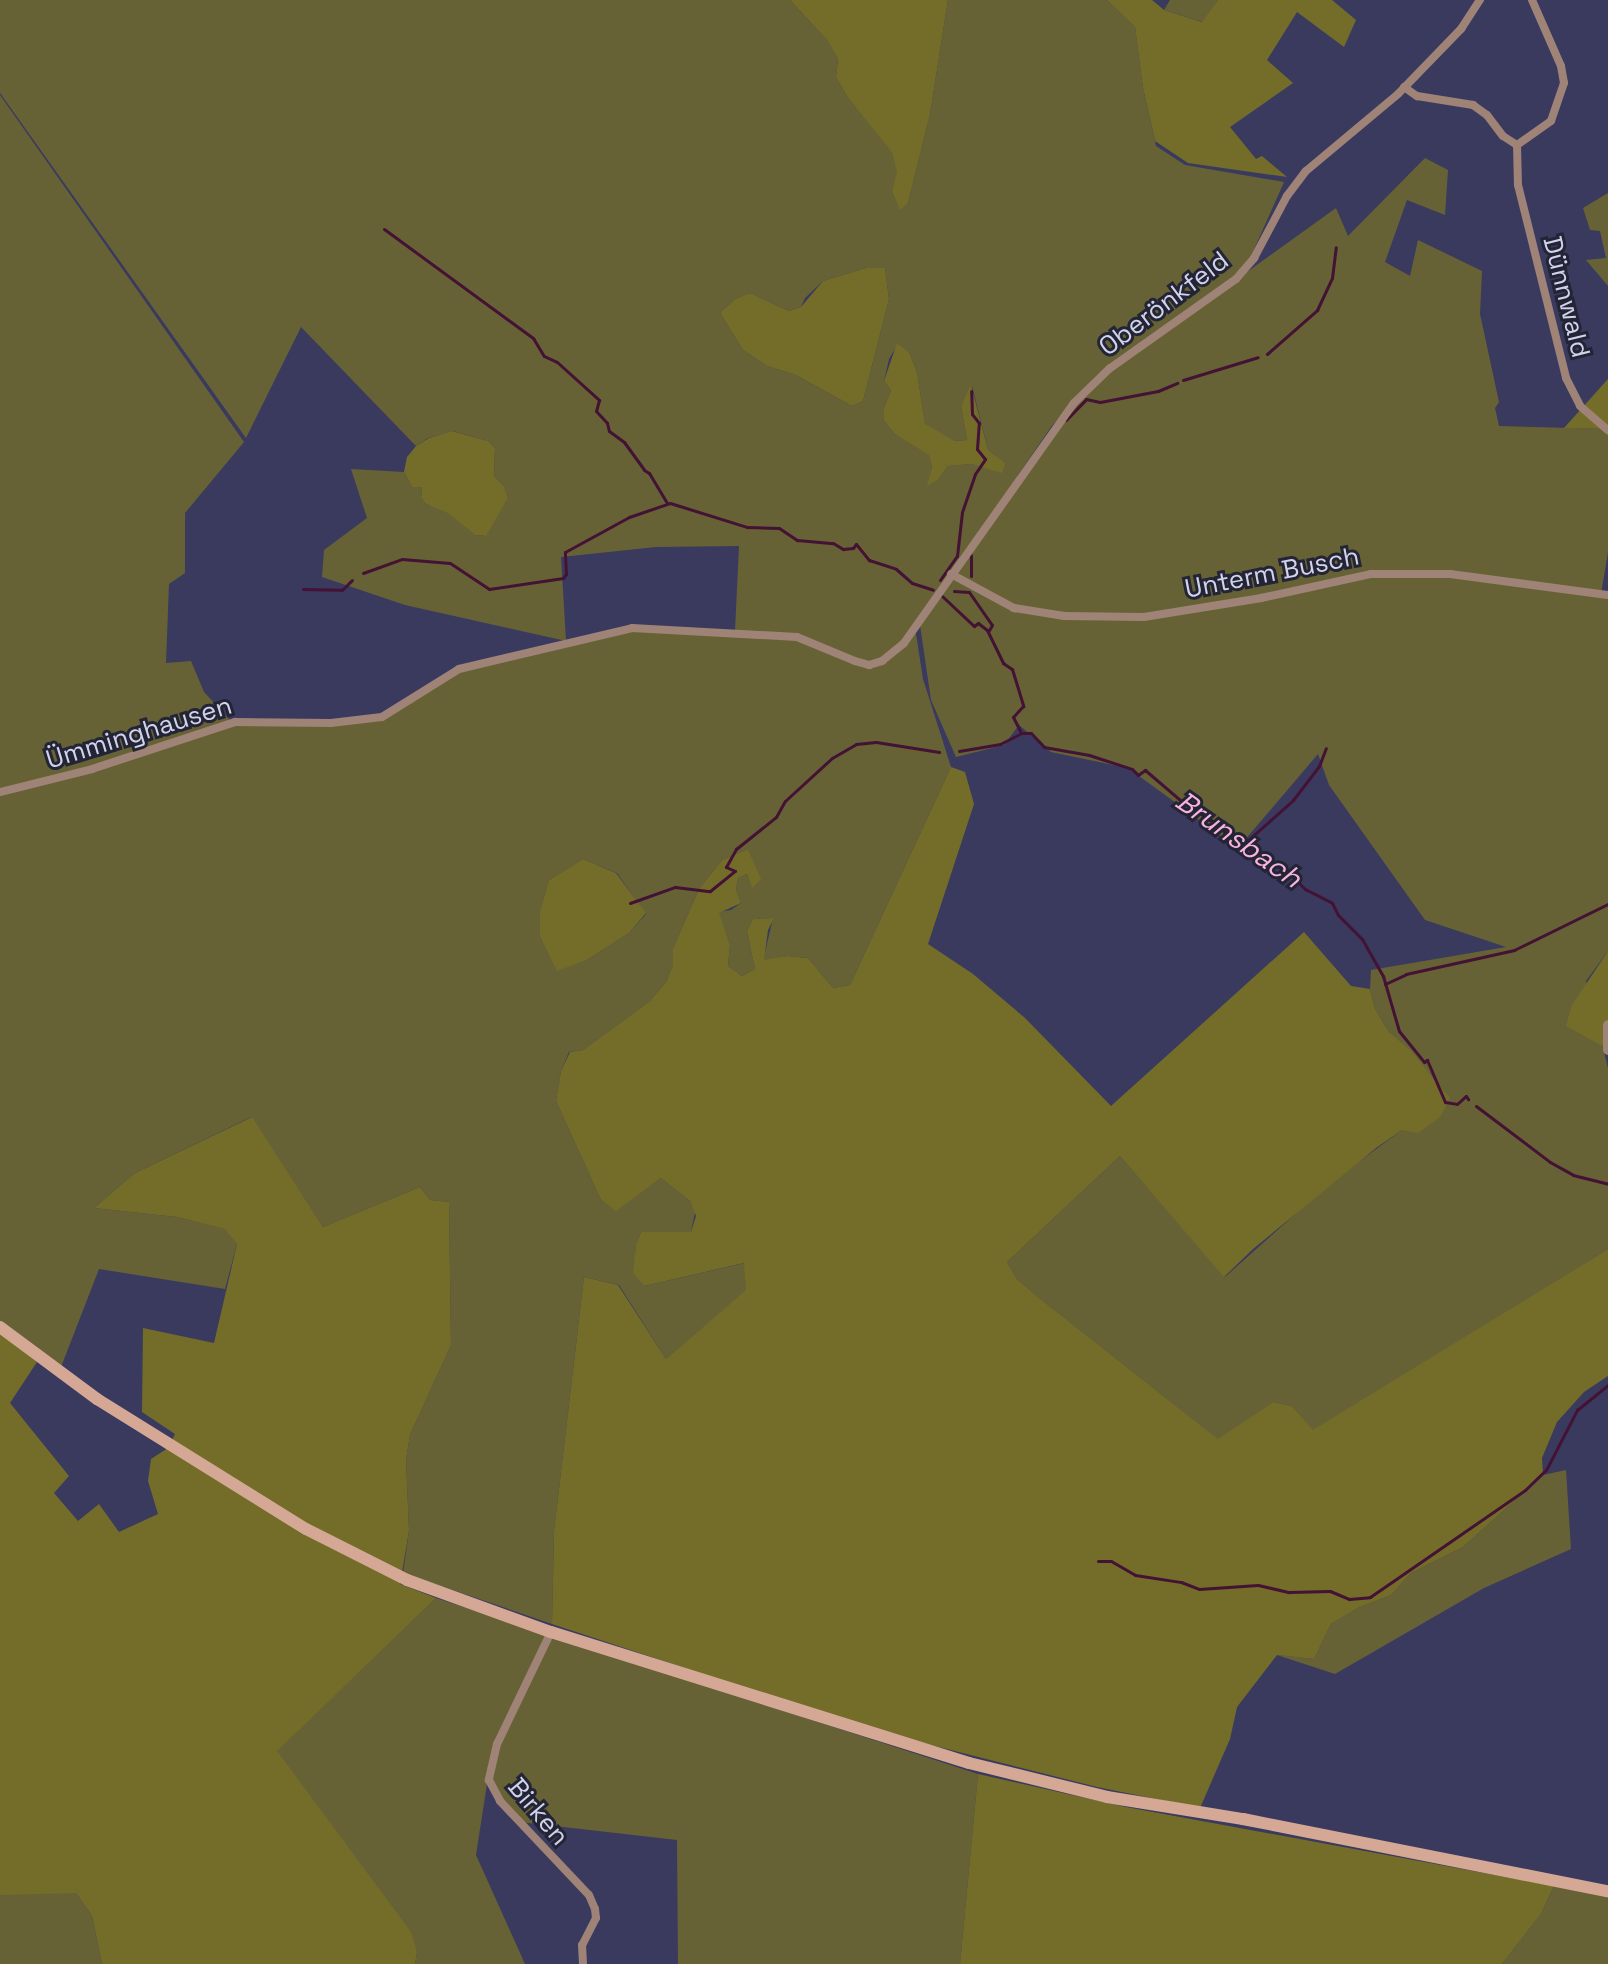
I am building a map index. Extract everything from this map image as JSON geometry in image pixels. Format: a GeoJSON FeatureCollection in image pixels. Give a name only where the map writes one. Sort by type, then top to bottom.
{"type":"FeatureCollection","features":[{"type":"Feature","properties":{"kind":"main road"},"geometry":{"type":"LineString","coordinates":[[0,1327],[97,1399],[287,1518],[407,1580],[551,1632],[917,1750],[1107,1797],[1243,1819],[1608,1891]]}},
{"type":"Feature","properties":{"kind":"street","name":"Oberönkfeld"},"geometry":{"type":"LineString","coordinates":[[888,657],[904,643],[1074,403],[1109,369],[1236,279],[1254,258],[1298,180],[1404,87],[1461,29],[1480,0]]}},
{"type":"Feature","properties":{"kind":"street"},"geometry":{"type":"LineString","coordinates":[[1404,87],[1417,96],[1473,105],[1487,115],[1503,136],[1517,145],[1551,121],[1564,83],[1561,66],[1532,0]]}},
{"type":"Feature","properties":{"kind":"street","name":"Dünnwald"},"geometry":{"type":"LineString","coordinates":[[1517,145],[1518,185],[1566,378],[1580,406],[1608,430]]}},
{"type":"Feature","properties":{"kind":"street","name":"Unterm Busch"},"geometry":{"type":"LineString","coordinates":[[951,574],[1014,608],[1064,616],[1144,617],[1261,598],[1371,574],[1450,574],[1608,595]]}},
{"type":"Feature","properties":{"kind":"street","name":"Ümminghausen"},"geometry":{"type":"LineString","coordinates":[[0,792],[92,769],[235,722],[331,723],[382,717],[459,669],[632,628],[789,636],[869,665],[888,657]]}},
{"type":"Feature","properties":{"kind":"street"},"geometry":{"type":"LineString","coordinates":[[1608,1025],[1608,1049]]}},
{"type":"Feature","properties":{"kind":"street","name":"Birken"},"geometry":{"type":"LineString","coordinates":[[551,1632],[497,1744],[489,1780],[500,1801],[589,1895],[596,1918],[582,1945],[583,1964]]}},
{"type":"Feature","properties":{"kind":"shaded area"},"geometry":{"type":"Polygon","coordinates":[[[0,0],[790,0],[827,40],[838,59],[836,77],[848,98],[892,151],[898,171],[892,192],[900,209],[908,203],[930,114],[948,0],[1107,0],[1135,27],[1143,88],[1156,146],[1185,165],[1284,182],[1247,265],[1235,278],[1089,384],[1051,427],[903,643],[881,661],[870,664],[877,665],[898,651],[915,627],[923,679],[951,767],[850,985],[833,988],[808,958],[787,956],[763,961],[773,918],[753,919],[747,931],[755,969],[742,976],[728,966],[730,945],[718,912],[731,910],[741,903],[736,889],[738,878],[747,874],[752,887],[760,879],[748,849],[722,860],[699,889],[673,948],[673,965],[666,982],[650,1001],[583,1050],[569,1052],[561,1071],[556,1101],[601,1200],[616,1210],[661,1178],[690,1201],[695,1212],[691,1232],[641,1232],[636,1244],[634,1273],[644,1286],[745,1263],[747,1290],[666,1359],[619,1285],[584,1277],[554,1531],[552,1624],[403,1573],[409,1531],[406,1460],[410,1435],[451,1345],[449,1202],[430,1200],[420,1187],[323,1227],[251,1117],[135,1173],[94,1208],[177,1217],[226,1229],[237,1244],[225,1289],[99,1269],[61,1367],[48,1363],[0,1327],[0,95],[244,442],[185,513],[185,573],[169,584],[166,663],[191,661],[204,692],[231,721],[207,730],[246,721],[365,721],[391,712],[459,669],[632,628],[789,636],[840,654],[798,635],[735,631],[739,546],[656,547],[561,557],[566,641],[405,605],[322,577],[324,550],[367,518],[351,469],[404,472],[412,487],[422,486],[421,498],[426,504],[448,512],[475,535],[485,536],[508,498],[504,486],[494,476],[495,448],[488,441],[453,431],[428,438],[416,446],[301,327],[246,438],[0,93],[0,0]],[[866,268],[823,281],[805,298],[801,307],[789,311],[750,293],[735,299],[720,313],[743,350],[767,366],[796,375],[852,406],[863,401],[889,299],[885,268],[866,268]],[[898,344],[889,359],[884,381],[891,390],[884,408],[884,421],[895,434],[929,454],[932,467],[928,485],[938,480],[948,466],[971,464],[1002,472],[1006,463],[988,450],[972,386],[961,406],[967,440],[955,441],[925,425],[917,372],[909,352],[898,344]],[[583,859],[549,880],[540,910],[540,937],[557,970],[587,960],[629,933],[646,914],[617,873],[583,859]]]}},
{"type":"Feature","properties":{"kind":"shaded area"},"geometry":{"type":"Polygon","coordinates":[[[790,0],[948,0],[930,114],[908,203],[900,210],[892,192],[897,171],[892,152],[848,98],[836,77],[838,59],[827,40],[790,0]]]}},
{"type":"Feature","properties":{"kind":"shaded area"},"geometry":{"type":"Polygon","coordinates":[[[1107,0],[1152,0],[1164,10],[1202,22],[1218,0],[1332,0],[1356,20],[1344,47],[1297,12],[1267,60],[1293,83],[1230,127],[1256,159],[1262,156],[1287,177],[1188,163],[1155,141],[1143,88],[1135,27],[1107,0]]]}},
{"type":"Feature","properties":{"kind":"shaded area"},"geometry":{"type":"Polygon","coordinates":[[[1170,0],[1218,0],[1203,22],[1164,10],[1170,0]]]}},
{"type":"Feature","properties":{"kind":"shaded area"},"geometry":{"type":"Polygon","coordinates":[[[1425,158],[1448,170],[1445,215],[1407,200],[1385,262],[1410,276],[1418,240],[1482,271],[1480,314],[1499,402],[1495,408],[1499,426],[1608,429],[1608,552],[1601,594],[1450,574],[1371,574],[1144,617],[1064,616],[1014,608],[951,574],[1090,385],[1336,208],[1348,236],[1425,158]]]}},
{"type":"Feature","properties":{"kind":"shaded area"},"geometry":{"type":"Polygon","coordinates":[[[1608,193],[1608,286],[1586,260],[1606,258],[1600,231],[1590,230],[1583,208],[1608,193]]]}},
{"type":"Feature","properties":{"kind":"shaded area"},"geometry":{"type":"Polygon","coordinates":[[[866,268],[885,268],[889,299],[863,401],[852,406],[796,375],[767,366],[743,350],[720,313],[735,299],[750,293],[789,311],[801,307],[823,281],[866,268]]]}},
{"type":"Feature","properties":{"kind":"shaded area"},"geometry":{"type":"Polygon","coordinates":[[[897,343],[909,352],[917,372],[925,424],[955,441],[967,440],[961,406],[971,385],[988,450],[1006,463],[1002,473],[971,464],[948,466],[938,480],[927,486],[932,467],[929,455],[895,434],[884,421],[884,408],[891,390],[884,381],[897,343]]]}},
{"type":"Feature","properties":{"kind":"shaded area"},"geometry":{"type":"Polygon","coordinates":[[[1608,379],[1608,429],[1564,428],[1608,379]]]}},
{"type":"Feature","properties":{"kind":"shaded area"},"geometry":{"type":"Polygon","coordinates":[[[452,431],[488,441],[495,448],[494,476],[504,486],[508,498],[486,536],[475,535],[448,513],[426,504],[421,498],[422,487],[412,487],[404,472],[407,457],[416,446],[452,431]]]}},
{"type":"Feature","properties":{"kind":"shaded area"},"geometry":{"type":"Polygon","coordinates":[[[1371,577],[1452,577],[1608,598],[1608,951],[1586,981],[1608,1068],[1608,1249],[1313,1431],[1292,1406],[1273,1402],[1219,1440],[1038,1297],[1017,1279],[1007,1262],[1120,1156],[1225,1277],[1330,1183],[1402,1130],[1436,1080],[1389,1032],[1375,1009],[1370,989],[1371,970],[1506,947],[1425,920],[1329,785],[1318,754],[1238,848],[1128,768],[1051,752],[1019,725],[1004,745],[956,757],[931,700],[920,625],[952,578],[1012,611],[1145,620],[1371,577]]]}},
{"type":"Feature","properties":{"kind":"shaded area"},"geometry":{"type":"Polygon","coordinates":[[[951,767],[965,772],[974,804],[928,944],[973,974],[1025,1018],[1111,1106],[1304,932],[1351,986],[1370,989],[1375,1009],[1389,1032],[1411,1051],[1450,1098],[1440,1117],[1418,1133],[1402,1130],[1376,1148],[1253,1249],[1224,1277],[1120,1156],[1007,1262],[1017,1279],[1038,1297],[1218,1439],[1273,1402],[1292,1406],[1313,1430],[1608,1249],[1608,1376],[1584,1392],[1557,1422],[1542,1458],[1543,1475],[1463,1547],[1411,1573],[1391,1595],[1358,1608],[1331,1624],[1314,1659],[1277,1655],[1237,1707],[1230,1739],[1200,1808],[1097,1787],[872,1730],[552,1624],[554,1531],[584,1277],[618,1285],[666,1359],[746,1290],[744,1263],[644,1286],[633,1273],[636,1244],[641,1232],[691,1232],[696,1216],[690,1201],[661,1178],[616,1211],[601,1200],[556,1101],[561,1071],[570,1052],[583,1050],[650,1001],[666,982],[673,965],[673,948],[699,889],[722,860],[748,849],[761,879],[752,888],[747,874],[738,878],[736,889],[741,903],[719,913],[730,945],[728,966],[742,976],[755,969],[747,931],[753,919],[774,918],[768,930],[764,960],[787,956],[808,958],[833,988],[850,985],[951,767]]]}},
{"type":"Feature","properties":{"kind":"shaded area"},"geometry":{"type":"Polygon","coordinates":[[[583,859],[616,873],[646,913],[629,933],[587,960],[557,971],[540,937],[540,910],[549,880],[583,859]]]}},
{"type":"Feature","properties":{"kind":"shaded area"},"geometry":{"type":"Polygon","coordinates":[[[1608,951],[1608,1049],[1566,1026],[1572,1005],[1608,951]]]}},
{"type":"Feature","properties":{"kind":"shaded area"},"geometry":{"type":"Polygon","coordinates":[[[252,1117],[323,1227],[420,1187],[430,1200],[449,1202],[451,1345],[410,1435],[406,1460],[409,1531],[400,1584],[436,1598],[277,1751],[411,1932],[417,1952],[415,1964],[102,1964],[92,1916],[76,1893],[0,1895],[0,1333],[37,1362],[10,1403],[69,1476],[54,1493],[78,1521],[99,1504],[119,1532],[158,1514],[148,1481],[151,1459],[168,1448],[175,1434],[142,1412],[143,1328],[214,1343],[237,1244],[225,1229],[177,1217],[94,1208],[135,1173],[252,1117]]]}},
{"type":"Feature","properties":{"kind":"shaded area"},"geometry":{"type":"Polygon","coordinates":[[[1566,1470],[1571,1549],[1484,1588],[1335,1674],[1277,1655],[1314,1659],[1331,1624],[1358,1608],[1391,1595],[1411,1573],[1463,1547],[1543,1475],[1566,1470]]]}},
{"type":"Feature","properties":{"kind":"shaded area"},"geometry":{"type":"Polygon","coordinates":[[[436,1598],[978,1774],[960,1964],[678,1964],[677,1840],[520,1822],[487,1784],[476,1855],[525,1964],[415,1964],[417,1952],[276,1751],[436,1598]]]}},
{"type":"Feature","properties":{"kind":"shaded area"},"geometry":{"type":"Polygon","coordinates":[[[978,1774],[1126,1807],[1554,1886],[1541,1914],[1502,1964],[960,1964],[978,1774]]]}},
{"type":"Feature","properties":{"kind":"shaded area"},"geometry":{"type":"Polygon","coordinates":[[[1557,1880],[1608,1891],[1608,1964],[1502,1964],[1541,1914],[1557,1880]]]}},
{"type":"Feature","properties":{"kind":"shaded area"},"geometry":{"type":"Polygon","coordinates":[[[28,1891],[76,1893],[92,1916],[102,1964],[0,1964],[0,1895],[28,1891]]]}},
{"type":"Feature","properties":{"kind":"waterway"},"geometry":{"type":"LineString","coordinates":[[384,229],[533,338],[544,356],[557,362],[599,400],[596,411],[607,423],[609,431],[624,442],[649,473],[667,503]]}},
{"type":"Feature","properties":{"kind":"waterway"},"geometry":{"type":"LineString","coordinates":[[1267,354],[1317,310],[1332,278],[1336,247]]}},
{"type":"Feature","properties":{"kind":"waterway"},"geometry":{"type":"LineString","coordinates":[[1183,380],[1258,357]]}},
{"type":"Feature","properties":{"kind":"waterway"},"geometry":{"type":"LineString","coordinates":[[1066,420],[1086,399],[1100,402],[1158,391],[1177,383]]}},
{"type":"Feature","properties":{"kind":"waterway"},"geometry":{"type":"LineString","coordinates":[[940,580],[957,556],[962,512],[975,474],[985,459],[977,449],[979,423],[972,414],[971,391]]}},
{"type":"Feature","properties":{"kind":"waterway"},"geometry":{"type":"LineString","coordinates":[[363,573],[402,559],[450,563],[489,589],[563,578],[566,574],[565,552],[629,517],[670,503],[747,527],[779,528],[797,540],[833,543],[843,549],[853,548],[856,544],[869,560],[896,569],[912,583],[933,590]]}},
{"type":"Feature","properties":{"kind":"waterway"},"geometry":{"type":"LineString","coordinates":[[971,555],[971,576]]}},
{"type":"Feature","properties":{"kind":"waterway"},"geometry":{"type":"LineString","coordinates":[[303,589],[342,590],[352,580]]}},
{"type":"Feature","properties":{"kind":"waterway"},"geometry":{"type":"LineString","coordinates":[[954,591],[969,592],[992,625],[988,632]]}},
{"type":"Feature","properties":{"kind":"waterway","name":"Brunsbach"},"geometry":{"type":"LineString","coordinates":[[942,596],[974,626],[978,623],[987,630],[1003,663],[1012,669],[1023,706],[1013,717],[1021,733],[1031,733],[1044,747],[1089,755],[1132,769],[1138,775],[1145,770],[1180,800],[1210,820],[1222,824],[1224,832],[1246,842],[1246,847],[1289,873],[1305,889],[1332,903],[1338,915],[1362,939],[1383,976],[1399,1031],[1424,1062],[1427,1060],[1445,1102],[1457,1104],[1466,1096],[1468,1099]]}},
{"type":"Feature","properties":{"kind":"waterway"},"geometry":{"type":"LineString","coordinates":[[959,751],[1000,744],[1020,734]]}},
{"type":"Feature","properties":{"kind":"waterway"},"geometry":{"type":"LineString","coordinates":[[630,903],[675,887],[710,891],[735,871],[726,867],[736,849],[776,817],[785,801],[832,758],[856,744],[876,742],[939,752]]}},
{"type":"Feature","properties":{"kind":"waterway"},"geometry":{"type":"LineString","coordinates":[[1247,841],[1293,800],[1319,766],[1326,748]]}},
{"type":"Feature","properties":{"kind":"waterway"},"geometry":{"type":"LineString","coordinates":[[1385,984],[1406,974],[1514,950],[1608,904]]}},
{"type":"Feature","properties":{"kind":"waterway","name":"Brunsbach"},"geometry":{"type":"LineString","coordinates":[[1476,1106],[1550,1162],[1573,1175],[1608,1184]]}},
{"type":"Feature","properties":{"kind":"waterway"},"geometry":{"type":"LineString","coordinates":[[1098,1561],[1111,1561],[1135,1575],[1181,1582],[1199,1589],[1258,1585],[1289,1592],[1330,1591],[1349,1599],[1370,1597],[1525,1490],[1546,1470],[1577,1410],[1608,1385]]}}]}
